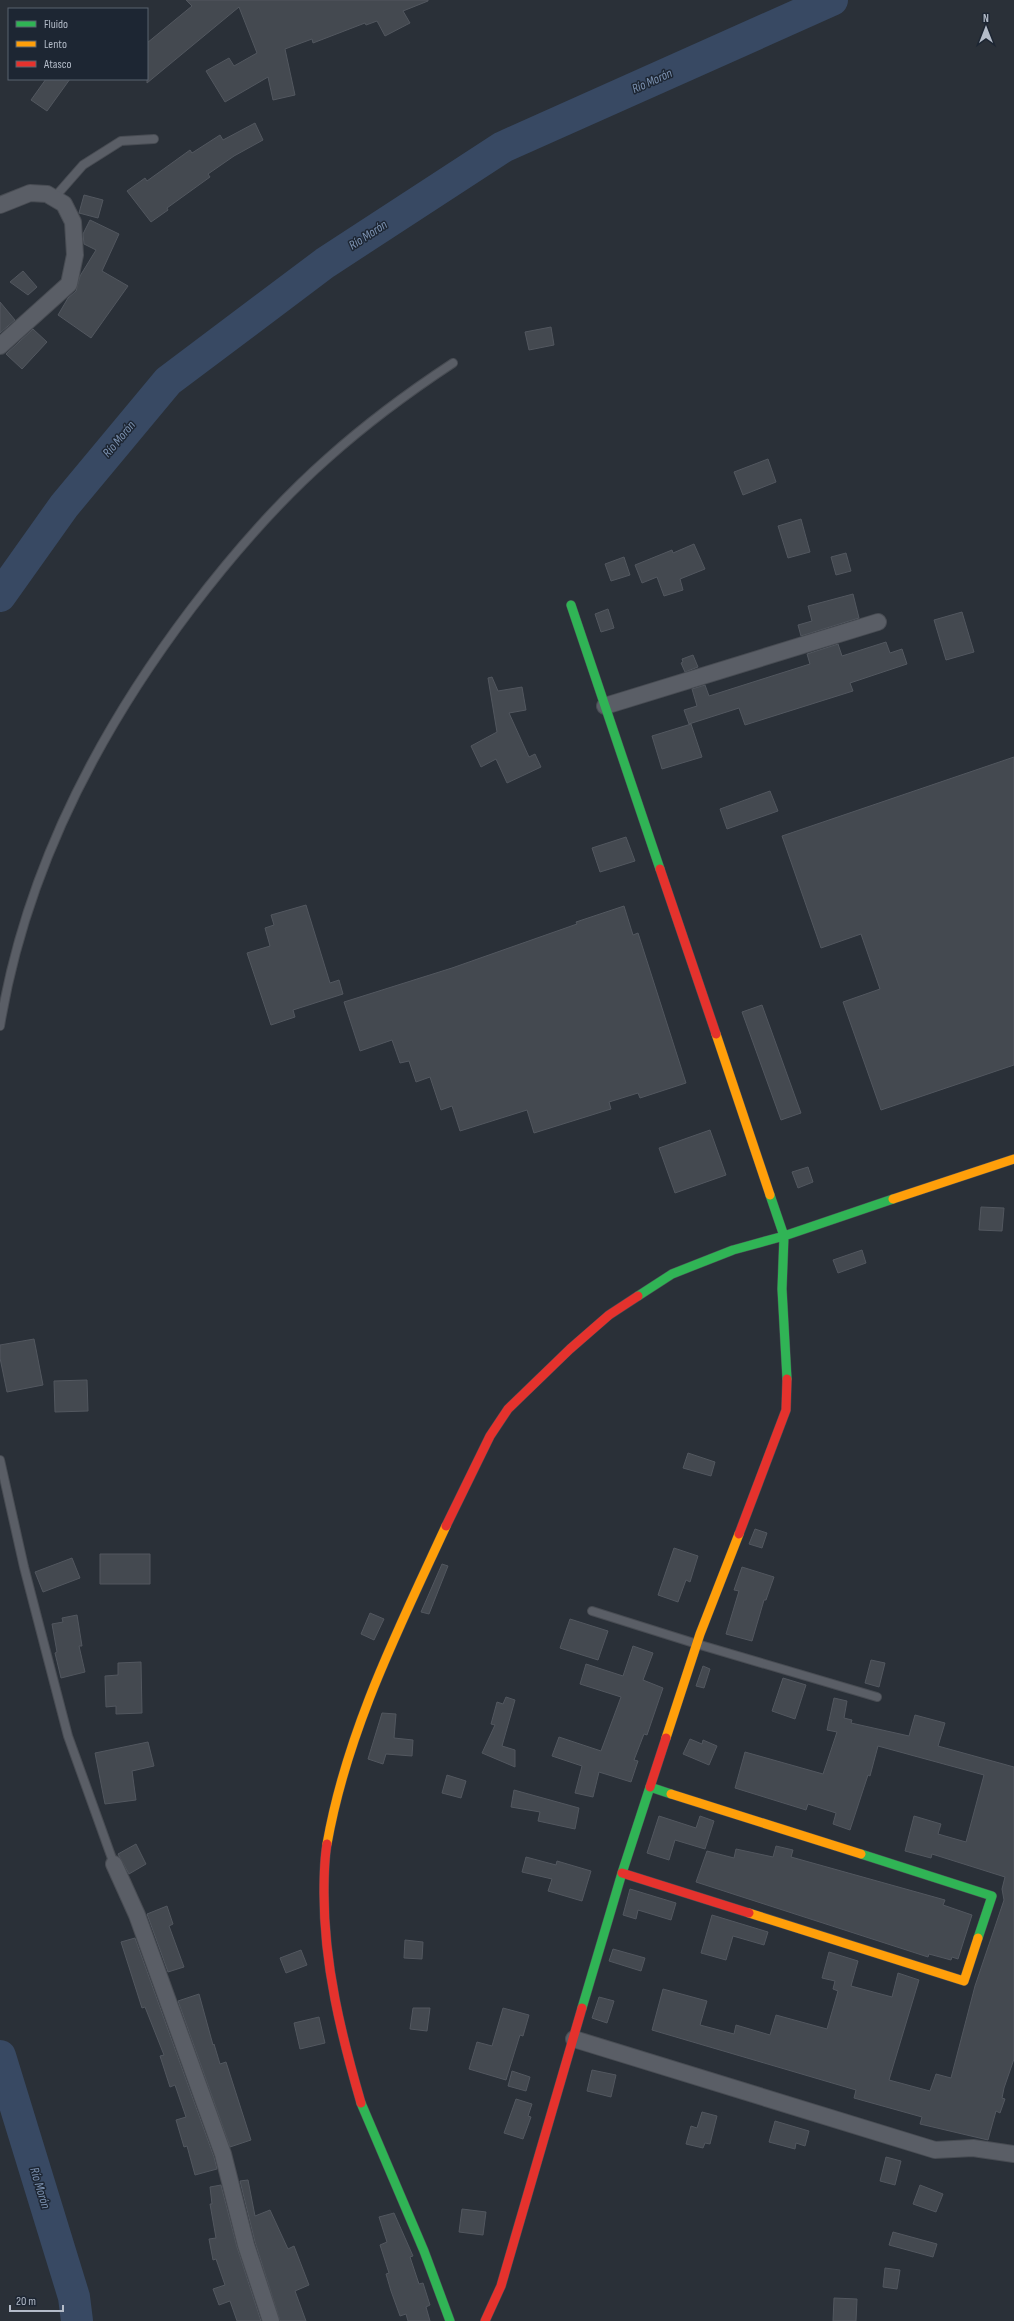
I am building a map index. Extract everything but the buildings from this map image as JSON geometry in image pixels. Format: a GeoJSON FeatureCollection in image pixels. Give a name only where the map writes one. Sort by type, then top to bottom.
{"type":"FeatureCollection","features":[{"type":"Feature","properties":{"kind":"street"},"geometry":{"type":"LineString","coordinates":[[0,205],[30,193],[47,194],[64,204],[73,222],[75,255],[69,284],[0,346]]}},
{"type":"Feature","properties":{"kind":"street"},"geometry":{"type":"LineString","coordinates":[[485,2321],[501,2286],[622,1873],[697,1644],[774,1446],[786,1410],[787,1362],[782,1289],[784,1236],[571,605]]}},
{"type":"Feature","properties":{"kind":"street"},"geometry":{"type":"LineString","coordinates":[[605,706],[878,622]]}},
{"type":"Feature","properties":{"kind":"street"},"geometry":{"type":"LineString","coordinates":[[450,2321],[424,2251],[361,2104],[341,2032],[330,1970],[324,1914],[324,1858],[335,1798],[360,1722],[391,1646],[468,1478],[490,1436],[508,1409],[570,1349],[609,1315],[672,1274],[734,1250],[784,1236],[1014,1159]]}},
{"type":"Feature","properties":{"kind":"street"},"geometry":{"type":"LineString","coordinates":[[622,1873],[964,1981],[992,1896],[650,1787]]}},
{"type":"Feature","properties":{"kind":"street"},"geometry":{"type":"LineString","coordinates":[[114,1864],[137,1915],[223,2154],[242,2230],[271,2321]]}},
{"type":"Feature","properties":{"kind":"street"},"geometry":{"type":"LineString","coordinates":[[574,2039],[935,2150],[973,2148],[1014,2154]]}},
{"type":"Feature","properties":{"kind":"lane"},"geometry":{"type":"LineString","coordinates":[[54,198],[83,165],[121,141],[154,139]]}},
{"type":"Feature","properties":{"kind":"lane"},"geometry":{"type":"LineString","coordinates":[[0,1026],[7,982],[19,940],[32,899],[61,826],[107,734],[158,654],[218,574],[288,496],[367,425],[453,363]]}},
{"type":"Feature","properties":{"kind":"lane"},"geometry":{"type":"LineString","coordinates":[[0,1460],[24,1567],[68,1736],[114,1864]]}},
{"type":"Feature","properties":{"kind":"lane"},"geometry":{"type":"LineString","coordinates":[[592,1611],[697,1644],[877,1697]]}},
{"type":"Feature","properties":{"kind":"waterway","name":"Río Morón"},"geometry":{"type":"LineString","coordinates":[[0,596],[64,506],[168,381],[325,263],[503,147],[832,0]]}},
{"type":"Feature","properties":{"kind":"waterway","name":"Río Morón"},"geometry":{"type":"LineString","coordinates":[[0,2056],[74,2297],[77,2321]]}},
{"type":"Feature","properties":{"kind":"traffic: fast"},"geometry":{"type":"LineString","coordinates":[[571,605],[660,869]]}},
{"type":"Feature","properties":{"kind":"traffic: fast"},"geometry":{"type":"LineString","coordinates":[[770,1195],[784,1236],[782,1289],[787,1379]]}},
{"type":"Feature","properties":{"kind":"traffic: fast"},"geometry":{"type":"LineString","coordinates":[[638,1296],[672,1274],[733,1250],[784,1236],[893,1199]]}},
{"type":"Feature","properties":{"kind":"traffic: fast"},"geometry":{"type":"LineString","coordinates":[[582,2008],[622,1873],[650,1787],[671,1794]]}},
{"type":"Feature","properties":{"kind":"traffic: fast"},"geometry":{"type":"LineString","coordinates":[[861,1854],[992,1896],[978,1938]]}},
{"type":"Feature","properties":{"kind":"traffic: fast"},"geometry":{"type":"LineString","coordinates":[[361,2103],[424,2251],[450,2321]]}},
{"type":"Feature","properties":{"kind":"traffic: slow"},"geometry":{"type":"LineString","coordinates":[[716,1034],[770,1195]]}},
{"type":"Feature","properties":{"kind":"traffic: slow"},"geometry":{"type":"LineString","coordinates":[[893,1199],[1014,1159]]}},
{"type":"Feature","properties":{"kind":"traffic: slow"},"geometry":{"type":"LineString","coordinates":[[327,1844],[347,1761],[361,1721],[376,1682],[446,1526]]}},
{"type":"Feature","properties":{"kind":"traffic: slow"},"geometry":{"type":"LineString","coordinates":[[666,1738],[700,1634],[739,1534]]}},
{"type":"Feature","properties":{"kind":"traffic: slow"},"geometry":{"type":"LineString","coordinates":[[671,1794],[861,1854]]}},
{"type":"Feature","properties":{"kind":"traffic: slow"},"geometry":{"type":"LineString","coordinates":[[749,1913],[964,1981],[978,1938]]}},
{"type":"Feature","properties":{"kind":"traffic: jam"},"geometry":{"type":"LineString","coordinates":[[660,869],[716,1034]]}},
{"type":"Feature","properties":{"kind":"traffic: jam"},"geometry":{"type":"LineString","coordinates":[[446,1526],[490,1436],[508,1409],[570,1349],[609,1315],[638,1296]]}},
{"type":"Feature","properties":{"kind":"traffic: jam"},"geometry":{"type":"LineString","coordinates":[[739,1534],[786,1410],[787,1379]]}},
{"type":"Feature","properties":{"kind":"traffic: jam"},"geometry":{"type":"LineString","coordinates":[[650,1787],[666,1738]]}},
{"type":"Feature","properties":{"kind":"traffic: jam"},"geometry":{"type":"LineString","coordinates":[[327,1844],[324,1893],[330,1973],[347,2051],[361,2103]]}},
{"type":"Feature","properties":{"kind":"traffic: jam"},"geometry":{"type":"LineString","coordinates":[[622,1873],[749,1913]]}},
{"type":"Feature","properties":{"kind":"traffic: jam"},"geometry":{"type":"LineString","coordinates":[[485,2321],[501,2286],[582,2008]]}}]}
